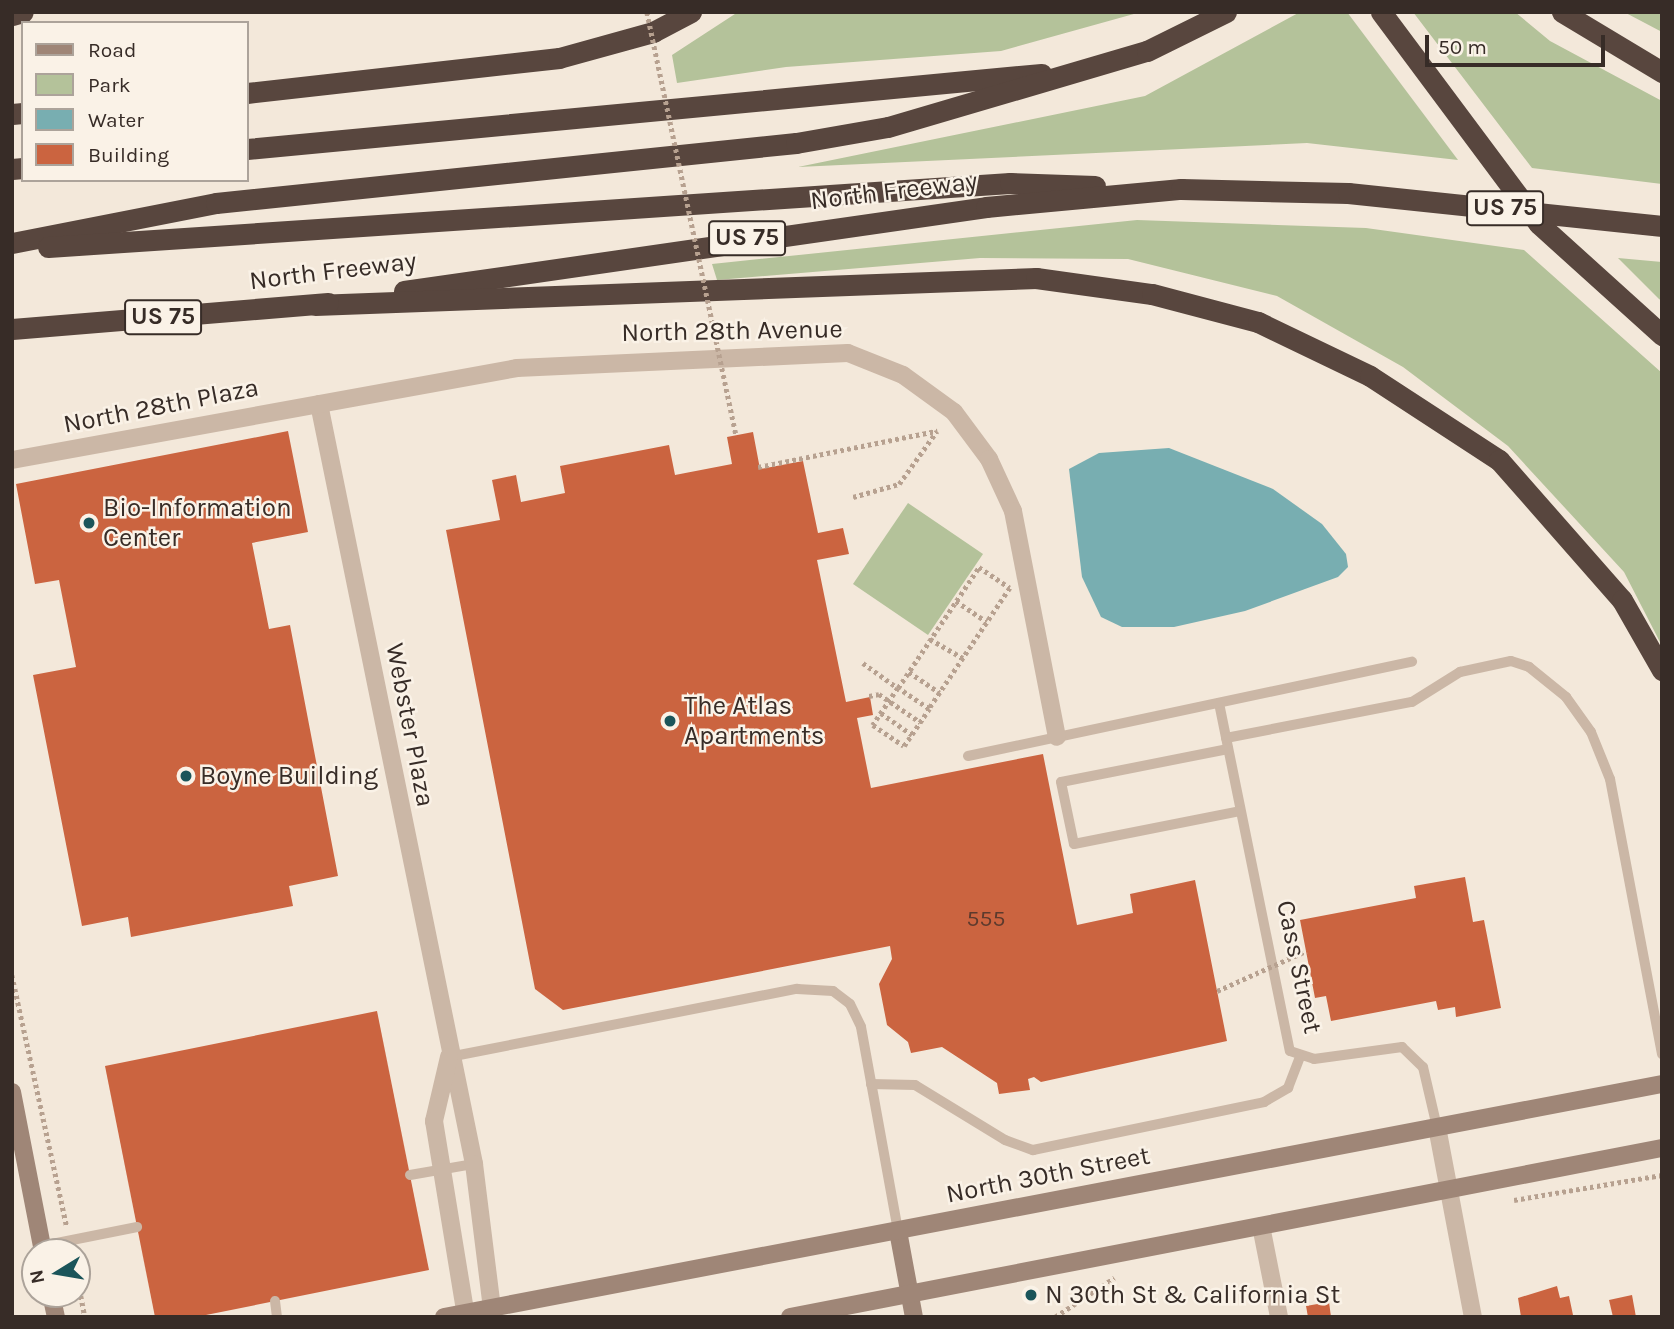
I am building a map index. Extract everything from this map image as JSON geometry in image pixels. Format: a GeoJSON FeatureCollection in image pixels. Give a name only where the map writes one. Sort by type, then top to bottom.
{"type":"FeatureCollection","features":[{"type":"Feature","properties":{"kind":"highway"},"geometry":{"type":"LineString","coordinates":[[12,15],[23,12]]}},
{"type":"Feature","properties":{"kind":"highway"},"geometry":{"type":"LineString","coordinates":[[248,93],[559,58],[653,32],[691,12]]}},
{"type":"Feature","properties":{"kind":"highway"},"geometry":{"type":"LineString","coordinates":[[12,243],[216,204],[796,144],[973,106],[1105,64],[1202,27],[1226,12]]}},
{"type":"Feature","properties":{"kind":"highway"},"geometry":{"type":"LineString","coordinates":[[1381,12],[1539,224],[1662,335]]}},
{"type":"Feature","properties":{"kind":"highway"},"geometry":{"type":"LineString","coordinates":[[1562,12],[1662,72]]}},
{"type":"Feature","properties":{"kind":"highway"},"geometry":{"type":"LineString","coordinates":[[248,149],[898,93],[1105,64]]}},
{"type":"Feature","properties":{"kind":"highway"},"geometry":{"type":"LineString","coordinates":[[12,248],[229,239],[1010,183],[1181,189]]}},
{"type":"Feature","properties":{"kind":"highway","name":"North Freeway"},"geometry":{"type":"LineString","coordinates":[[12,329],[315,305],[704,244],[1181,189],[1348,193],[1662,226]]}},
{"type":"Feature","properties":{"kind":"highway"},"geometry":{"type":"LineString","coordinates":[[315,305],[1037,278],[1152,294],[1258,322],[1370,376],[1499,460],[1622,600],[1662,670]]}},
{"type":"Feature","properties":{"kind":"main road","name":"North 30th Street"},"geometry":{"type":"LineString","coordinates":[[444,1317],[492,1312],[1662,1084]]}},
{"type":"Feature","properties":{"kind":"main road"},"geometry":{"type":"LineString","coordinates":[[12,1092],[41,1238]]}},
{"type":"Feature","properties":{"kind":"main road"},"geometry":{"type":"LineString","coordinates":[[790,1317],[1662,1148]]}},
{"type":"Feature","properties":{"kind":"main road"},"geometry":{"type":"LineString","coordinates":[[898,1231],[914,1317]]}},
{"type":"Feature","properties":{"kind":"street","name":"North 28th Avenue"},"geometry":{"type":"LineString","coordinates":[[319,404],[517,368],[638,357],[848,353],[903,374],[954,412],[989,459],[1013,511],[1057,737]]}},
{"type":"Feature","properties":{"kind":"street","name":"North 28th Plaza"},"geometry":{"type":"LineString","coordinates":[[12,460],[319,404]]}},
{"type":"Feature","properties":{"kind":"street","name":"Webster Plaza"},"geometry":{"type":"LineString","coordinates":[[319,404],[449,1057],[474,1164],[492,1312]]}},
{"type":"Feature","properties":{"kind":"street","name":"Webster Plaza"},"geometry":{"type":"LineString","coordinates":[[449,1057],[435,1102],[440,1171],[466,1315]]}},
{"type":"Feature","properties":{"kind":"street","name":"Cass Street"},"geometry":{"type":"LineString","coordinates":[[1437,1127],[1473,1317]]}},
{"type":"Feature","properties":{"kind":"street"},"geometry":{"type":"LineString","coordinates":[[1261,1226],[1279,1317]]}},
{"type":"Feature","properties":{"kind":"lane"},"geometry":{"type":"LineString","coordinates":[[1240,811],[1074,844],[1061,782],[1412,702],[1460,672],[1511,661],[1529,667],[1566,697],[1591,732],[1610,779],[1662,1054]]}},
{"type":"Feature","properties":{"kind":"lane"},"geometry":{"type":"LineString","coordinates":[[968,756],[1412,662]]}},
{"type":"Feature","properties":{"kind":"lane","name":"Cass Street"},"geometry":{"type":"LineString","coordinates":[[1219,703],[1285,1041],[1300,1057],[1402,1046],[1423,1067],[1437,1127]]}},
{"type":"Feature","properties":{"kind":"lane"},"geometry":{"type":"LineString","coordinates":[[449,1057],[825,988],[841,996],[857,1015],[898,1231]]}},
{"type":"Feature","properties":{"kind":"lane"},"geometry":{"type":"LineString","coordinates":[[871,1084],[915,1085],[1005,1140],[1033,1150],[1264,1102],[1288,1087],[1300,1057]]}},
{"type":"Feature","properties":{"kind":"lane"},"geometry":{"type":"LineString","coordinates":[[410,1175],[474,1164]]}},
{"type":"Feature","properties":{"kind":"lane"},"geometry":{"type":"LineString","coordinates":[[80,1238],[137,1227]]}},
{"type":"Feature","properties":{"kind":"lane"},"geometry":{"type":"LineString","coordinates":[[275,1301],[277,1317]]}},
{"type":"Feature","properties":{"kind":"path"},"geometry":{"type":"LineString","coordinates":[[646,12],[736,435]]}},
{"type":"Feature","properties":{"kind":"path"},"geometry":{"type":"LineString","coordinates":[[853,497],[899,484],[954,412]]}},
{"type":"Feature","properties":{"kind":"path"},"geometry":{"type":"LineString","coordinates":[[758,467],[937,431]]}},
{"type":"Feature","properties":{"kind":"path"},"geometry":{"type":"LineString","coordinates":[[979,566],[1010,588],[987,622],[904,746],[873,725],[979,566]]}},
{"type":"Feature","properties":{"kind":"path"},"geometry":{"type":"LineString","coordinates":[[956,601],[987,622]]}},
{"type":"Feature","properties":{"kind":"path"},"geometry":{"type":"LineString","coordinates":[[930,639],[963,658]]}},
{"type":"Feature","properties":{"kind":"path"},"geometry":{"type":"LineString","coordinates":[[863,663],[929,709]]}},
{"type":"Feature","properties":{"kind":"path"},"geometry":{"type":"LineString","coordinates":[[909,672],[940,693]]}},
{"type":"Feature","properties":{"kind":"path"},"geometry":{"type":"LineString","coordinates":[[869,696],[889,701],[920,722]]}},
{"type":"Feature","properties":{"kind":"path"},"geometry":{"type":"LineString","coordinates":[[881,713],[912,734]]}},
{"type":"Feature","properties":{"kind":"path"},"geometry":{"type":"LineString","coordinates":[[1217,991],[1306,951]]}},
{"type":"Feature","properties":{"kind":"path"},"geometry":{"type":"LineString","coordinates":[[12,975],[70,1238]]}},
{"type":"Feature","properties":{"kind":"path"},"geometry":{"type":"LineString","coordinates":[[1505,1202],[1662,1175]]}},
{"type":"Feature","properties":{"kind":"path"},"geometry":{"type":"LineString","coordinates":[[1055,1317],[1067,1314],[1101,1281],[1126,1275]]}},
{"type":"Feature","properties":{"kind":"green space"},"geometry":{"type":"Polygon","coordinates":[[[738,12],[1141,12],[1001,51],[786,67],[677,83],[672,55],[738,12]]]}},
{"type":"Feature","properties":{"kind":"green space"},"geometry":{"type":"Polygon","coordinates":[[[1300,12],[1347,12],[1458,160],[1307,143],[798,167],[1145,96],[1300,12]]]}},
{"type":"Feature","properties":{"kind":"green space"},"geometry":{"type":"Polygon","coordinates":[[[1413,12],[1515,12],[1550,41],[1662,101],[1662,184],[1532,168],[1413,12]]]}},
{"type":"Feature","properties":{"kind":"green space"},"geometry":{"type":"Polygon","coordinates":[[[1624,12],[1662,12],[1662,32],[1624,12]]]}},
{"type":"Feature","properties":{"kind":"green space"},"geometry":{"type":"Polygon","coordinates":[[[1137,220],[1366,228],[1524,250],[1662,373],[1662,646],[1624,572],[1508,446],[1403,367],[1277,296],[1128,259],[980,258],[717,280],[712,264],[1137,220]]]}},
{"type":"Feature","properties":{"kind":"green space"},"geometry":{"type":"Polygon","coordinates":[[[1618,258],[1662,262],[1662,301],[1659,299],[1618,258]]]}},
{"type":"Feature","properties":{"kind":"green space"},"geometry":{"type":"Polygon","coordinates":[[[908,503],[983,554],[928,635],[853,584],[908,503]]]}},
{"type":"Feature","properties":{"kind":"water"},"geometry":{"type":"Polygon","coordinates":[[[1169,448],[1273,489],[1322,524],[1346,554],[1348,567],[1338,577],[1245,611],[1174,627],[1122,627],[1101,617],[1082,577],[1069,469],[1099,453],[1169,448]]]}},
{"type":"Feature","properties":{"kind":"building","name":"Boyne Building"},"geometry":{"type":"Polygon","coordinates":[[[288,431],[308,532],[252,543],[269,629],[290,625],[338,876],[289,886],[293,906],[131,937],[128,917],[82,926],[33,675],[76,667],[59,580],[35,584],[16,484],[288,431]]]}},
{"type":"Feature","properties":{"kind":"building","name":"The Atlas Apartments"},"geometry":{"type":"Polygon","coordinates":[[[753,432],[760,469],[803,461],[818,533],[843,528],[849,554],[817,560],[846,702],[870,697],[873,715],[857,718],[871,788],[1043,754],[1077,925],[1133,913],[1130,894],[1195,880],[1227,1041],[1041,1082],[1034,1077],[1028,1079],[1030,1090],[999,1094],[997,1083],[942,1047],[911,1053],[908,1042],[887,1025],[879,984],[892,959],[890,946],[563,1010],[535,989],[446,530],[500,520],[492,480],[516,475],[521,502],[565,493],[560,466],[669,445],[675,475],[732,464],[727,437],[753,432]]]}},
{"type":"Feature","properties":{"kind":"building"},"geometry":{"type":"Polygon","coordinates":[[[1465,877],[1473,922],[1484,920],[1501,1008],[1456,1017],[1455,1007],[1438,1010],[1436,1001],[1331,1021],[1326,996],[1315,998],[1300,920],[1416,898],[1414,886],[1465,877]]]}},
{"type":"Feature","properties":{"kind":"building"},"geometry":{"type":"Polygon","coordinates":[[[377,1011],[429,1270],[196,1317],[155,1317],[105,1066],[377,1011]]]}},
{"type":"Feature","properties":{"kind":"building"},"geometry":{"type":"Polygon","coordinates":[[[1557,1286],[1560,1298],[1569,1296],[1573,1315],[1521,1317],[1518,1298],[1557,1286]]]}},
{"type":"Feature","properties":{"kind":"building"},"geometry":{"type":"Polygon","coordinates":[[[1632,1295],[1636,1317],[1613,1317],[1609,1300],[1632,1295]]]}},
{"type":"Feature","properties":{"kind":"building"},"geometry":{"type":"Polygon","coordinates":[[[1329,1302],[1331,1317],[1308,1317],[1306,1306],[1329,1302]]]}},
{"type":"Feature","properties":{"kind":"place","name":"Bio-Information Center"},"geometry":{"type":"Point","coordinates":[89,523]}},
{"type":"Feature","properties":{"kind":"place","name":"The Atlas Apartments"},"geometry":{"type":"Point","coordinates":[670,721]}},
{"type":"Feature","properties":{"kind":"place","name":"Boyne Building"},"geometry":{"type":"Point","coordinates":[186,776]}},
{"type":"Feature","properties":{"kind":"place","name":"N 30th St & California St"},"geometry":{"type":"Point","coordinates":[1031,1295]}}]}
